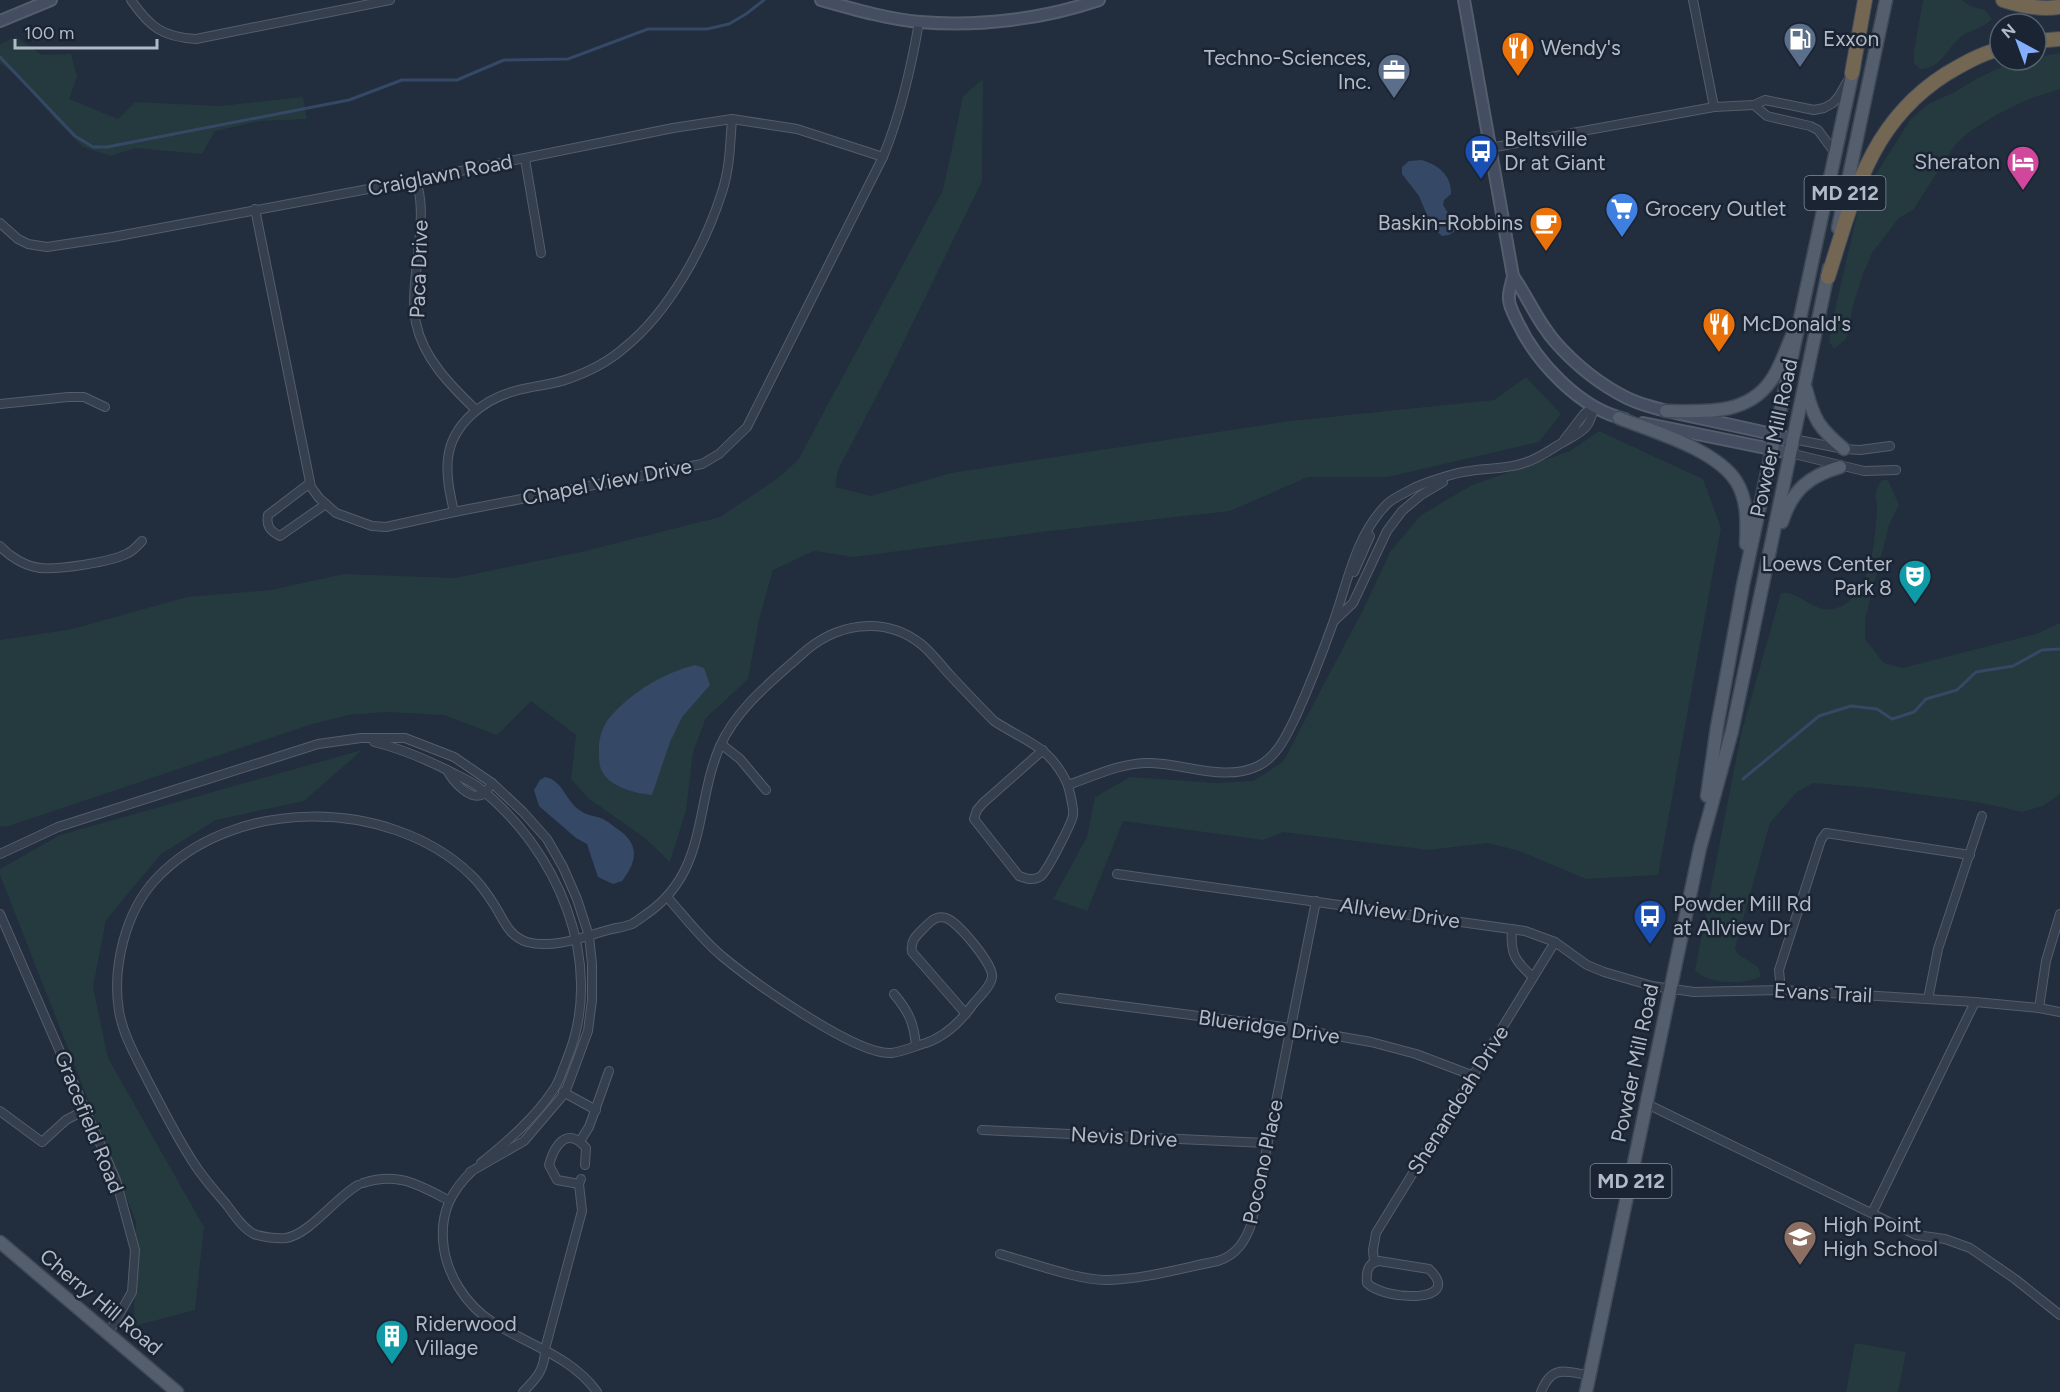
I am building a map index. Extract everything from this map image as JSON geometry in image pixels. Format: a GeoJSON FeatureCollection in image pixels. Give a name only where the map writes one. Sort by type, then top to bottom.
{"type":"FeatureCollection","features":[{"type":"Feature","properties":{"kind":"highway"},"geometry":{"type":"LineString","coordinates":[[1852,73],[1866,0]]}},
{"type":"Feature","properties":{"kind":"highway"},"geometry":{"type":"LineString","coordinates":[[2003,0],[2020,6],[2047,9],[2060,7]]}},
{"type":"Feature","properties":{"kind":"highway"},"geometry":{"type":"LineString","coordinates":[[1827,277],[1864,169],[1890,124],[1934,82],[1962,64],[1988,52]]}},
{"type":"Feature","properties":{"kind":"main road","name":"Powder Mill Road"},"geometry":{"type":"LineString","coordinates":[[1586,1392],[1700,848],[1732,731],[1886,0]]}},
{"type":"Feature","properties":{"kind":"main road","name":"Powder Mill Road"},"geometry":{"type":"LineString","coordinates":[[1700,848],[1717,727],[1743,585],[1852,73]]}},
{"type":"Feature","properties":{"kind":"main road"},"geometry":{"type":"LineString","coordinates":[[1666,411],[1716,411],[1731,408],[1753,398],[1770,382],[1777,371],[1801,315]]}},
{"type":"Feature","properties":{"kind":"main road"},"geometry":{"type":"LineString","coordinates":[[1805,386],[1813,416],[1826,434],[1844,449]]}},
{"type":"Feature","properties":{"kind":"main road"},"geometry":{"type":"LineString","coordinates":[[1619,417],[1705,454],[1722,466],[1735,481],[1741,492],[1746,511],[1743,585]]}},
{"type":"Feature","properties":{"kind":"main road"},"geometry":{"type":"LineString","coordinates":[[1761,589],[1786,510],[1793,496],[1822,472],[1840,467]]}},
{"type":"Feature","properties":{"kind":"main road","name":"Cherry Hill Road"},"geometry":{"type":"LineString","coordinates":[[0,1242],[177,1392]]}},
{"type":"Feature","properties":{"kind":"street"},"geometry":{"type":"LineString","coordinates":[[131,0],[144,19],[162,32],[175,37],[196,39],[390,0]]}},
{"type":"Feature","properties":{"kind":"street"},"geometry":{"type":"LineString","coordinates":[[821,0],[861,11],[920,21],[967,23],[1060,10],[1099,0]]}},
{"type":"Feature","properties":{"kind":"street"},"geometry":{"type":"LineString","coordinates":[[1464,0],[1513,276],[1508,300],[1529,344],[1559,379],[1594,406],[1619,417],[1790,453],[1840,467],[1864,471],[1896,470]]}},
{"type":"Feature","properties":{"kind":"street"},"geometry":{"type":"LineString","coordinates":[[1693,0],[1714,107]]}},
{"type":"Feature","properties":{"kind":"street"},"geometry":{"type":"LineString","coordinates":[[0,21],[44,1]]}},
{"type":"Feature","properties":{"kind":"street","name":"Chapel View Drive"},"geometry":{"type":"LineString","coordinates":[[255,209],[311,487],[336,513],[372,526],[386,527],[702,464],[719,454],[747,427],[883,157],[905,96],[920,21]]}},
{"type":"Feature","properties":{"kind":"street"},"geometry":{"type":"LineString","coordinates":[[1491,148],[1714,107],[1754,105],[1765,100],[1814,110],[1824,108],[1839,96],[1852,73]]}},
{"type":"Feature","properties":{"kind":"street"},"geometry":{"type":"LineString","coordinates":[[1754,105],[1767,116],[1818,130],[1835,153]]}},
{"type":"Feature","properties":{"kind":"street"},"geometry":{"type":"LineString","coordinates":[[454,512],[448,486],[449,450],[463,425],[476,410],[499,396],[541,384],[566,380],[608,360],[625,348],[659,313],[676,290],[708,228],[722,192],[728,169],[732,119]]}},
{"type":"Feature","properties":{"kind":"street","name":"Craiglawn Road"},"geometry":{"type":"LineString","coordinates":[[0,223],[18,240],[47,247],[113,237],[525,159],[673,128],[732,119],[797,129],[883,157]]}},
{"type":"Feature","properties":{"kind":"street"},"geometry":{"type":"LineString","coordinates":[[525,159],[541,253]]}},
{"type":"Feature","properties":{"kind":"street","name":"Paca Drive"},"geometry":{"type":"LineString","coordinates":[[416,180],[421,203],[415,321],[420,338],[434,362],[476,410]]}},
{"type":"Feature","properties":{"kind":"street"},"geometry":{"type":"LineString","coordinates":[[1513,276],[1528,297],[1539,321],[1553,339],[1588,374],[1629,399],[1666,411],[1844,449],[1860,450],[1890,446]]}},
{"type":"Feature","properties":{"kind":"street"},"geometry":{"type":"LineString","coordinates":[[0,404],[84,397],[105,407]]}},
{"type":"Feature","properties":{"kind":"street"},"geometry":{"type":"LineString","coordinates":[[1068,785],[1130,764],[1150,763],[1228,773],[1261,765],[1277,750],[1289,730],[1334,621],[1355,554],[1388,502],[1413,488],[1467,471],[1508,468],[1542,456],[1561,443],[1584,414],[1594,406]]}},
{"type":"Feature","properties":{"kind":"street"},"geometry":{"type":"LineString","coordinates":[[1334,621],[1353,603],[1387,531],[1402,511],[1421,495],[1454,475]]}},
{"type":"Feature","properties":{"kind":"street"},"geometry":{"type":"LineString","coordinates":[[310,483],[268,515],[266,522],[271,532],[280,536],[326,504]]}},
{"type":"Feature","properties":{"kind":"street"},"geometry":{"type":"LineString","coordinates":[[1374,523],[1387,531]]}},
{"type":"Feature","properties":{"kind":"street"},"geometry":{"type":"LineString","coordinates":[[0,546],[20,561],[39,568],[52,568],[100,561],[128,553],[142,542]]}},
{"type":"Feature","properties":{"kind":"street"},"geometry":{"type":"LineString","coordinates":[[448,1200],[406,1180],[392,1177],[380,1178],[346,1192],[305,1230],[293,1236],[284,1238],[256,1235],[243,1226],[198,1170],[174,1132],[125,1034],[119,1011],[118,956],[137,906],[151,884],[168,867],[191,850],[222,834],[252,823],[322,816],[348,818],[375,824],[440,851],[472,876],[491,900],[508,929],[518,938],[529,942],[557,943],[632,924],[667,897],[685,873],[694,850],[710,774],[721,744],[745,708],[759,692],[823,637],[836,631],[866,625],[886,627],[918,641],[994,722],[1026,737],[1043,750],[1056,764],[1068,785],[1073,814],[1047,870],[1035,879],[1028,880],[1019,876],[974,819],[983,803],[1043,750]]}},
{"type":"Feature","properties":{"kind":"street"},"geometry":{"type":"LineString","coordinates":[[361,738],[401,748],[447,770],[453,782],[471,795],[478,796],[486,793],[492,783]]}},
{"type":"Feature","properties":{"kind":"street"},"geometry":{"type":"LineString","coordinates":[[0,854],[58,827],[318,744],[361,738],[405,738],[454,757],[492,783],[547,839],[563,867],[589,936],[592,964],[592,1000],[588,1031],[565,1093],[524,1141],[470,1173]]}},
{"type":"Feature","properties":{"kind":"street"},"geometry":{"type":"LineString","coordinates":[[721,744],[740,759],[766,790]]}},
{"type":"Feature","properties":{"kind":"street"},"geometry":{"type":"LineString","coordinates":[[447,770],[454,757]]}},
{"type":"Feature","properties":{"kind":"street"},"geometry":{"type":"LineString","coordinates":[[486,793],[514,820],[533,844],[560,891],[577,939],[581,964],[581,1002],[574,1043],[555,1088],[516,1134],[470,1173],[448,1200],[442,1230],[443,1249],[455,1281],[466,1297],[494,1324],[545,1349],[567,1364],[597,1392]]}},
{"type":"Feature","properties":{"kind":"street"},"geometry":{"type":"LineString","coordinates":[[1928,999],[1938,949],[1982,816]]}},
{"type":"Feature","properties":{"kind":"street"},"geometry":{"type":"LineString","coordinates":[[1781,990],[1779,970],[1821,840],[1826,833],[1970,855]]}},
{"type":"Feature","properties":{"kind":"street","name":"Allview Drive"},"geometry":{"type":"LineString","coordinates":[[1117,874],[1538,934],[1555,942],[1587,965],[1604,972],[1652,986],[1671,987]]}},
{"type":"Feature","properties":{"kind":"street"},"geometry":{"type":"LineString","coordinates":[[667,897],[724,958],[789,1005],[853,1043],[890,1053],[933,1041],[951,1029],[966,1014],[992,980],[988,962],[958,927],[948,919],[932,920],[914,939],[911,946],[912,952],[966,1014]]}},
{"type":"Feature","properties":{"kind":"street","name":"Pocono Place"},"geometry":{"type":"LineString","coordinates":[[1000,1254],[1061,1271],[1107,1280],[1144,1276],[1226,1258],[1240,1247],[1247,1237],[1252,1222],[1316,901]]}},
{"type":"Feature","properties":{"kind":"street","name":"Gracefield Road"},"geometry":{"type":"LineString","coordinates":[[0,914],[116,1180],[135,1250],[132,1292],[108,1334]]}},
{"type":"Feature","properties":{"kind":"street"},"geometry":{"type":"LineString","coordinates":[[2039,1008],[2046,961],[2060,914]]}},
{"type":"Feature","properties":{"kind":"street"},"geometry":{"type":"LineString","coordinates":[[1512,929],[1511,947],[1514,957],[1533,977]]}},
{"type":"Feature","properties":{"kind":"street","name":"Shenandoah Drive"},"geometry":{"type":"LineString","coordinates":[[1374,1262],[1372,1250],[1377,1233],[1555,942]]}},
{"type":"Feature","properties":{"kind":"street","name":"Evans Trail"},"geometry":{"type":"LineString","coordinates":[[1671,987],[1694,992],[1781,990],[1975,1002],[2060,1012]]}},
{"type":"Feature","properties":{"kind":"street"},"geometry":{"type":"LineString","coordinates":[[894,994],[907,1010],[912,1021],[916,1046]]}},
{"type":"Feature","properties":{"kind":"street","name":"Blueridge Drive"},"geometry":{"type":"LineString","coordinates":[[1059,998],[1291,1028],[1393,1047],[1474,1076]]}},
{"type":"Feature","properties":{"kind":"street"},"geometry":{"type":"LineString","coordinates":[[1872,1213],[1975,1002]]}},
{"type":"Feature","properties":{"kind":"street"},"geometry":{"type":"LineString","coordinates":[[580,1141],[589,1127],[609,1071]]}},
{"type":"Feature","properties":{"kind":"street"},"geometry":{"type":"LineString","coordinates":[[555,1088],[596,1110]]}},
{"type":"Feature","properties":{"kind":"street"},"geometry":{"type":"LineString","coordinates":[[1647,1104],[1916,1234],[1946,1239],[1971,1249],[2015,1279],[2060,1315]]}},
{"type":"Feature","properties":{"kind":"street"},"geometry":{"type":"LineString","coordinates":[[0,1111],[42,1142],[66,1120],[85,1110]]}},
{"type":"Feature","properties":{"kind":"street","name":"Nevis Drive"},"geometry":{"type":"LineString","coordinates":[[982,1130],[1266,1143]]}},
{"type":"Feature","properties":{"kind":"street"},"geometry":{"type":"LineString","coordinates":[[524,1392],[540,1373],[545,1363],[545,1349],[582,1211],[580,1181],[557,1180],[549,1165],[553,1149],[567,1138],[580,1141],[586,1148],[585,1165]]}},
{"type":"Feature","properties":{"kind":"street","name":"Shenandoah Drive"},"geometry":{"type":"LineString","coordinates":[[1374,1262],[1424,1268],[1435,1275],[1437,1285],[1432,1293],[1424,1297],[1380,1292],[1368,1284],[1366,1274],[1374,1262]]}},
{"type":"Feature","properties":{"kind":"street"},"geometry":{"type":"LineString","coordinates":[[1541,1392],[1546,1380],[1559,1371],[1589,1375]]}},
{"type":"Feature","properties":{"kind":"green space"},"geometry":{"type":"Polygon","coordinates":[[[1923,0],[1962,0],[1970,6],[1985,10],[1988,14],[1988,23],[1963,35],[1933,66],[1920,69],[1914,63],[1923,0]]]}},
{"type":"Feature","properties":{"kind":"green space"},"geometry":{"type":"Polygon","coordinates":[[[16,37],[42,55],[71,54],[77,77],[69,99],[118,119],[135,102],[220,106],[303,97],[307,119],[260,121],[215,131],[202,154],[135,148],[111,156],[83,147],[19,78],[0,63],[0,44],[16,37]]]}},
{"type":"Feature","properties":{"kind":"green space"},"geometry":{"type":"Polygon","coordinates":[[[2060,53],[2060,89],[2029,99],[1996,115],[1969,132],[1955,145],[1913,210],[1899,218],[1872,253],[1852,309],[1850,329],[1846,339],[1834,349],[1829,342],[1832,322],[1861,198],[1910,120],[1928,104],[1991,72],[2048,72],[2048,55],[2060,53]]]}},
{"type":"Feature","properties":{"kind":"green space"},"geometry":{"type":"Polygon","coordinates":[[[983,79],[982,181],[886,378],[838,470],[835,487],[871,496],[951,473],[1290,421],[1494,400],[1526,377],[1561,414],[1539,442],[1388,477],[1308,477],[1230,511],[1049,531],[854,557],[814,551],[773,570],[759,620],[748,679],[706,718],[693,752],[686,810],[670,862],[646,839],[588,798],[571,779],[576,735],[531,701],[497,735],[444,715],[387,712],[349,715],[309,725],[6,827],[0,826],[0,640],[72,629],[187,597],[271,590],[344,574],[455,578],[585,551],[720,517],[778,478],[798,460],[943,190],[963,96],[983,79]]]}},
{"type":"Feature","properties":{"kind":"green space"},"geometry":{"type":"Polygon","coordinates":[[[1599,431],[1703,479],[1721,528],[1658,875],[1586,879],[1519,851],[1488,843],[1429,850],[1283,832],[1263,840],[1123,821],[1087,911],[1053,899],[1087,837],[1095,797],[1130,777],[1217,783],[1253,781],[1283,762],[1364,608],[1390,552],[1421,515],[1472,485],[1570,451],[1599,431]]]}},
{"type":"Feature","properties":{"kind":"green space"},"geometry":{"type":"Polygon","coordinates":[[[1882,480],[1888,480],[1899,505],[1889,525],[1865,620],[1865,639],[1884,663],[1902,668],[2036,634],[2060,623],[2060,794],[2043,806],[2022,812],[1977,802],[1872,788],[1813,783],[1797,792],[1770,823],[1735,948],[1739,955],[1758,967],[1761,976],[1736,982],[1708,978],[1695,970],[1741,734],[1781,593],[1794,595],[1825,609],[1845,604],[1855,595],[1863,582],[1873,551],[1876,494],[1882,480]]]}},
{"type":"Feature","properties":{"kind":"green space"},"geometry":{"type":"Polygon","coordinates":[[[362,750],[304,801],[216,820],[161,854],[106,920],[93,987],[108,1058],[204,1227],[195,1310],[134,1326],[136,1222],[0,875],[0,869],[60,835],[362,750]]]}},
{"type":"Feature","properties":{"kind":"green space"},"geometry":{"type":"Polygon","coordinates":[[[1855,1343],[1906,1352],[1898,1392],[1846,1392],[1855,1343]]]}},
{"type":"Feature","properties":{"kind":"water"},"geometry":{"type":"Polygon","coordinates":[[[1421,160],[1433,164],[1449,181],[1451,194],[1444,200],[1443,205],[1455,224],[1455,231],[1449,235],[1442,236],[1432,227],[1419,196],[1402,174],[1402,167],[1409,161],[1421,160]]]}},
{"type":"Feature","properties":{"kind":"water"},"geometry":{"type":"Polygon","coordinates":[[[695,665],[704,668],[710,685],[682,717],[670,742],[652,795],[630,791],[616,785],[601,769],[599,758],[600,738],[607,720],[628,699],[660,678],[695,665]]]}},
{"type":"Feature","properties":{"kind":"water"},"geometry":{"type":"Polygon","coordinates":[[[545,777],[556,782],[581,811],[605,820],[626,836],[634,854],[631,867],[622,881],[613,884],[598,877],[587,844],[576,838],[539,806],[534,790],[540,780],[545,777]]]}},
{"type":"Feature","properties":{"kind":"waterway"},"geometry":{"type":"LineString","coordinates":[[0,57],[75,136],[93,147],[107,147],[349,100],[402,80],[457,80],[504,60],[568,59],[648,29],[707,29],[729,24],[764,0]]}},
{"type":"Feature","properties":{"kind":"waterway"},"geometry":{"type":"LineString","coordinates":[[1743,779],[1819,716],[1851,706],[1877,709],[1892,719],[1914,712],[1926,699],[1957,690],[1976,672],[2013,666],[2042,650],[2060,649]]}},
{"type":"Feature","properties":{"kind":"place","name":"Exxon"},"geometry":{"type":"Point","coordinates":[1800,68]}},
{"type":"Feature","properties":{"kind":"place","name":"Wendy's"},"geometry":{"type":"Point","coordinates":[1518,77]}},
{"type":"Feature","properties":{"kind":"place","name":"Techno-Sciences, Inc."},"geometry":{"type":"Point","coordinates":[1394,99]}},
{"type":"Feature","properties":{"kind":"place","name":"Beltsville Dr at Giant"},"geometry":{"type":"Point","coordinates":[1481,180]}},
{"type":"Feature","properties":{"kind":"place","name":"Sheraton"},"geometry":{"type":"Point","coordinates":[2023,191]}},
{"type":"Feature","properties":{"kind":"place","name":"Grocery Outlet"},"geometry":{"type":"Point","coordinates":[1622,238]}},
{"type":"Feature","properties":{"kind":"place","name":"Baskin-Robbins"},"geometry":{"type":"Point","coordinates":[1546,252]}},
{"type":"Feature","properties":{"kind":"place","name":"McDonald's"},"geometry":{"type":"Point","coordinates":[1719,353]}},
{"type":"Feature","properties":{"kind":"place","name":"Loews Center Park 8"},"geometry":{"type":"Point","coordinates":[1915,605]}},
{"type":"Feature","properties":{"kind":"place","name":"Powder Mill Rd at Allview Dr"},"geometry":{"type":"Point","coordinates":[1650,945]}},
{"type":"Feature","properties":{"kind":"place","name":"High Point High School"},"geometry":{"type":"Point","coordinates":[1800,1266]}},
{"type":"Feature","properties":{"kind":"place","name":"Riderwood Village"},"geometry":{"type":"Point","coordinates":[392,1365]}}]}
